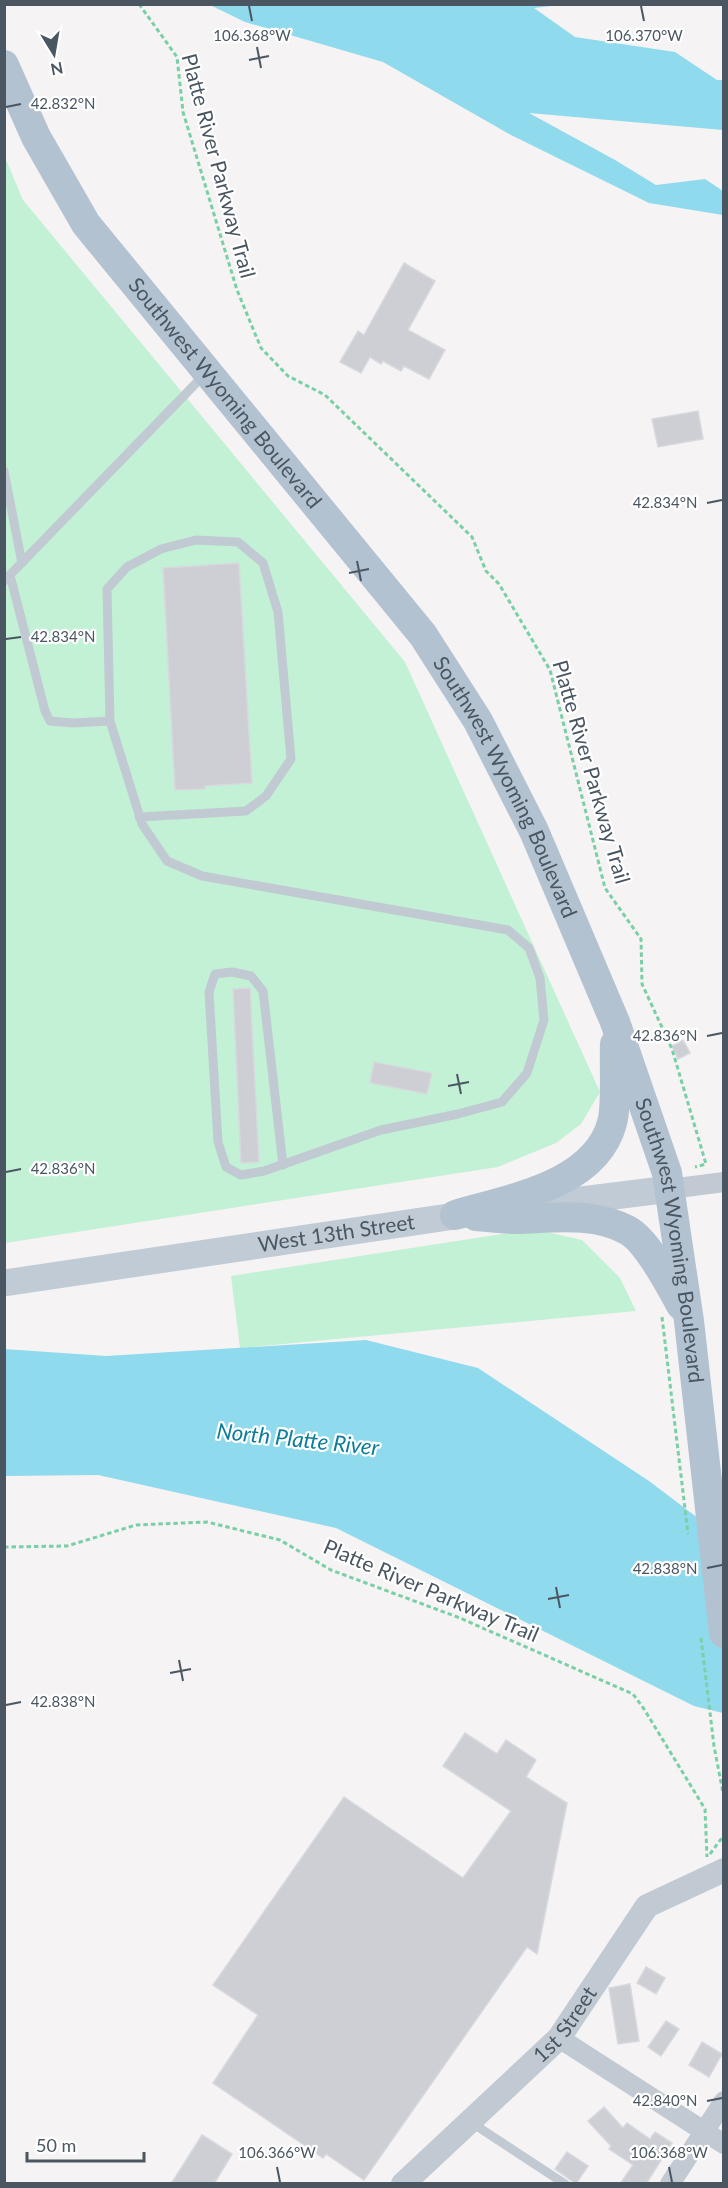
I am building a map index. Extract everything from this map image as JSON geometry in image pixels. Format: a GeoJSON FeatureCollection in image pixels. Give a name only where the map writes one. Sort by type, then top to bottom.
{"type":"FeatureCollection","features":[{"type":"Feature","properties":{"kind":"main road","name":"Southwest Wyoming Boulevard"},"geometry":{"type":"LineString","coordinates":[[4,65],[36,137],[86,224],[423,635],[478,721],[534,831],[615,1022],[667,1173],[689,1321],[723,1633]]}},
{"type":"Feature","properties":{"kind":"main road"},"geometry":{"type":"LineString","coordinates":[[455,1215],[549,1186],[580,1169],[605,1143],[613,1121],[615,1022]]}},
{"type":"Feature","properties":{"kind":"main road","name":"West 13th Street"},"geometry":{"type":"LineString","coordinates":[[4,1283],[455,1215],[670,1189]]}},
{"type":"Feature","properties":{"kind":"main road"},"geometry":{"type":"LineString","coordinates":[[455,1215],[516,1219],[566,1216],[602,1222],[628,1230],[645,1248],[667,1279],[689,1321]]}},
{"type":"Feature","properties":{"kind":"street"},"geometry":{"type":"LineString","coordinates":[[670,1189],[723,1182]]}},
{"type":"Feature","properties":{"kind":"street","name":"1st Street"},"geometry":{"type":"LineString","coordinates":[[403,2184],[559,2038],[647,1906],[723,1870]]}},
{"type":"Feature","properties":{"kind":"street"},"geometry":{"type":"LineString","coordinates":[[559,2038],[723,2144]]}},
{"type":"Feature","properties":{"kind":"street"},"geometry":{"type":"LineString","coordinates":[[670,2184],[723,2101]]}},
{"type":"Feature","properties":{"kind":"lane"},"geometry":{"type":"LineString","coordinates":[[110,721],[72,723],[50,721],[45,711],[8,578],[207,371]]}},
{"type":"Feature","properties":{"kind":"lane"},"geometry":{"type":"LineString","coordinates":[[4,471],[22,563]]}},
{"type":"Feature","properties":{"kind":"lane"},"geometry":{"type":"LineString","coordinates":[[140,817],[246,811],[266,796],[291,759],[278,612],[263,563],[238,542],[196,540],[161,549],[127,567],[107,590],[110,721],[142,825],[167,861],[202,876],[508,930],[529,948],[540,978],[544,1020],[527,1073],[502,1102],[381,1130],[283,1165],[241,1175],[226,1167],[218,1142],[209,993],[215,975],[232,972],[251,976],[263,991],[283,1165]]}},
{"type":"Feature","properties":{"kind":"lane"},"geometry":{"type":"LineString","coordinates":[[470,2121],[565,2184]]}},
{"type":"Feature","properties":{"kind":"path","name":"Platte River Parkway Trail"},"geometry":{"type":"LineString","coordinates":[[139,4],[177,57],[183,112],[237,290],[261,348],[288,376],[325,395],[472,537],[486,572],[499,584],[550,670],[605,888],[641,939],[642,984],[672,1049],[706,1164]]}},
{"type":"Feature","properties":{"kind":"path","name":"Platte River Parkway Trail"},"geometry":{"type":"LineString","coordinates":[[4,1547],[67,1546],[136,1525],[207,1522],[280,1540],[331,1570],[460,1618],[633,1694],[705,1809],[707,1858],[723,1835]]}},
{"type":"Feature","properties":{"kind":"path"},"geometry":{"type":"LineString","coordinates":[[714,1746],[723,1798]]}},
{"type":"Feature","properties":{"kind":"green space"},"geometry":{"type":"Polygon","coordinates":[[[4,155],[23,200],[405,662],[600,1092],[581,1124],[556,1143],[498,1167],[5,1243],[4,155]]]}},
{"type":"Feature","properties":{"kind":"green space"},"geometry":{"type":"Polygon","coordinates":[[[534,1229],[582,1240],[620,1278],[636,1311],[240,1348],[231,1276],[534,1229]]]}},
{"type":"Feature","properties":{"kind":"water"},"geometry":{"type":"Polygon","coordinates":[[[210,5],[560,5],[534,8],[575,37],[675,52],[717,80],[723,80],[723,130],[529,113],[656,185],[705,179],[723,191],[723,215],[649,203],[511,135],[383,62],[245,22],[210,5]]]}},
{"type":"Feature","properties":{"kind":"water","name":"North Platte River"},"geometry":{"type":"Polygon","coordinates":[[[366,1340],[478,1368],[649,1481],[723,1537],[723,1713],[694,1706],[336,1528],[98,1475],[5,1476],[4,1349],[106,1356],[366,1340]]]}},
{"type":"Feature","properties":{"kind":"building"},"geometry":{"type":"Polygon","coordinates":[[[404,263],[435,281],[408,330],[445,350],[429,379],[404,366],[401,371],[383,361],[381,364],[370,357],[361,373],[340,362],[358,331],[364,335],[404,263]]]}},
{"type":"Feature","properties":{"kind":"building"},"geometry":{"type":"Polygon","coordinates":[[[698,411],[703,439],[658,447],[652,419],[698,411]]]}},
{"type":"Feature","properties":{"kind":"building"},"geometry":{"type":"Polygon","coordinates":[[[239,563],[252,783],[175,790],[163,568],[239,563]]]}},
{"type":"Feature","properties":{"kind":"building"},"geometry":{"type":"Polygon","coordinates":[[[250,988],[259,1162],[241,1163],[233,989],[250,988]]]}},
{"type":"Feature","properties":{"kind":"building"},"geometry":{"type":"Polygon","coordinates":[[[683,1040],[690,1053],[678,1059],[672,1046],[683,1040]]]}},
{"type":"Feature","properties":{"kind":"building"},"geometry":{"type":"Polygon","coordinates":[[[374,1062],[432,1073],[427,1094],[370,1083],[374,1062]]]}},
{"type":"Feature","properties":{"kind":"building"},"geometry":{"type":"Polygon","coordinates":[[[465,1733],[497,1754],[506,1740],[536,1760],[526,1777],[567,1803],[537,1954],[527,1947],[364,2180],[326,2154],[323,2158],[213,2083],[258,2015],[213,1985],[344,1797],[463,1878],[511,1811],[443,1766],[465,1733]]]}},
{"type":"Feature","properties":{"kind":"building"},"geometry":{"type":"Polygon","coordinates":[[[646,1967],[665,1978],[656,1994],[637,1983],[646,1967]]]}},
{"type":"Feature","properties":{"kind":"building"},"geometry":{"type":"Polygon","coordinates":[[[630,1984],[639,2041],[618,2044],[609,1988],[630,1984]]]}},
{"type":"Feature","properties":{"kind":"building"},"geometry":{"type":"Polygon","coordinates":[[[666,2021],[679,2029],[661,2056],[648,2047],[666,2021]]]}},
{"type":"Feature","properties":{"kind":"building"},"geometry":{"type":"Polygon","coordinates":[[[702,2042],[722,2054],[709,2077],[689,2065],[702,2042]]]}},
{"type":"Feature","properties":{"kind":"building"},"geometry":{"type":"Polygon","coordinates":[[[604,2107],[623,2128],[627,2123],[650,2139],[655,2132],[672,2143],[646,2184],[620,2184],[633,2165],[609,2149],[611,2146],[588,2121],[604,2107]]]}},
{"type":"Feature","properties":{"kind":"building"},"geometry":{"type":"Polygon","coordinates":[[[202,2135],[232,2154],[214,2184],[171,2184],[202,2135]]]}},
{"type":"Feature","properties":{"kind":"building"},"geometry":{"type":"Polygon","coordinates":[[[567,2152],[588,2166],[576,2184],[555,2169],[567,2152]]]}}]}
